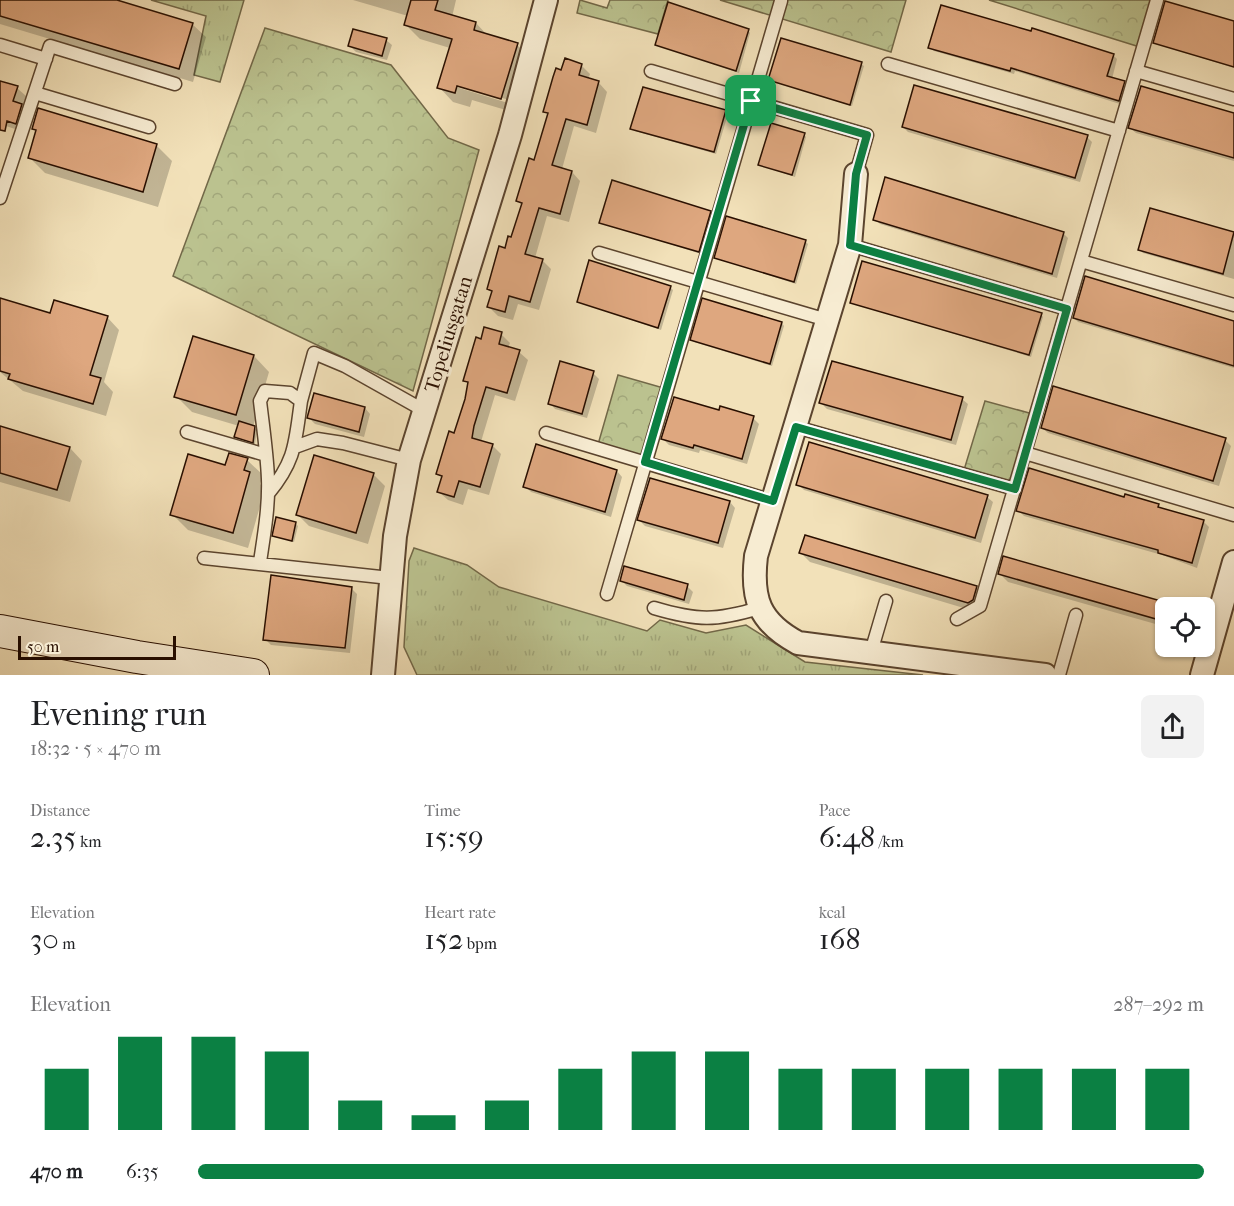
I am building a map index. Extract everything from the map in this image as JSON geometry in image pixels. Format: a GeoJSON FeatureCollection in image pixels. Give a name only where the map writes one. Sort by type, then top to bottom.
{"type":"FeatureCollection","features":[{"type":"Feature","properties":{"kind":"street","name":"Topeliusgatan"},"geometry":{"type":"LineString","coordinates":[[383,675],[390,578],[410,460],[510,135],[546,0]]}},
{"type":"Feature","properties":{"kind":"street"},"geometry":{"type":"LineString","coordinates":[[856,174],[850,245],[756,556],[753,583],[759,608],[777,632],[798,643],[1046,675]]}},
{"type":"Feature","properties":{"kind":"street"},"geometry":{"type":"LineString","coordinates":[[1202,675],[1234,562]]}},
{"type":"Feature","properties":{"kind":"street"},"geometry":{"type":"LineString","coordinates":[[0,631],[136,657],[253,675]]}},
{"type":"Feature","properties":{"kind":"lane"},"geometry":{"type":"LineString","coordinates":[[957,620],[980,606],[1157,0]]}},
{"type":"Feature","properties":{"kind":"lane"},"geometry":{"type":"LineString","coordinates":[[607,594],[780,1]]}},
{"type":"Feature","properties":{"kind":"lane"},"geometry":{"type":"LineString","coordinates":[[0,45],[46,59]]}},
{"type":"Feature","properties":{"kind":"lane"},"geometry":{"type":"LineString","coordinates":[[0,198],[50,46],[175,84]]}},
{"type":"Feature","properties":{"kind":"lane"},"geometry":{"type":"LineString","coordinates":[[888,64],[1119,131]]}},
{"type":"Feature","properties":{"kind":"lane"},"geometry":{"type":"LineString","coordinates":[[651,71],[867,135],[856,174]]}},
{"type":"Feature","properties":{"kind":"lane"},"geometry":{"type":"LineString","coordinates":[[1137,71],[1234,99]]}},
{"type":"Feature","properties":{"kind":"lane"},"geometry":{"type":"LineString","coordinates":[[35,93],[148,126]]}},
{"type":"Feature","properties":{"kind":"lane"},"geometry":{"type":"LineString","coordinates":[[850,245],[1067,309]]}},
{"type":"Feature","properties":{"kind":"lane"},"geometry":{"type":"LineString","coordinates":[[599,252],[827,320]]}},
{"type":"Feature","properties":{"kind":"lane"},"geometry":{"type":"LineString","coordinates":[[1081,261],[1234,305]]}},
{"type":"Feature","properties":{"kind":"lane"},"geometry":{"type":"LineString","coordinates":[[268,494],[285,474],[295,447],[301,401],[314,353],[345,366],[425,411]]}},
{"type":"Feature","properties":{"kind":"lane"},"geometry":{"type":"LineString","coordinates":[[260,562],[268,494],[260,401],[265,391],[290,393],[301,401]]}},
{"type":"Feature","properties":{"kind":"lane"},"geometry":{"type":"LineString","coordinates":[[796,427],[1015,489]]}},
{"type":"Feature","properties":{"kind":"lane"},"geometry":{"type":"LineString","coordinates":[[187,432],[266,455]]}},
{"type":"Feature","properties":{"kind":"lane"},"geometry":{"type":"LineString","coordinates":[[546,433],[773,501]]}},
{"type":"Feature","properties":{"kind":"lane"},"geometry":{"type":"LineString","coordinates":[[295,447],[317,439],[343,443],[410,460]]}},
{"type":"Feature","properties":{"kind":"lane"},"geometry":{"type":"LineString","coordinates":[[1025,453],[1234,515]]}},
{"type":"Feature","properties":{"kind":"lane"},"geometry":{"type":"LineString","coordinates":[[204,558],[260,562],[390,578]]}},
{"type":"Feature","properties":{"kind":"lane"},"geometry":{"type":"LineString","coordinates":[[871,652],[886,601]]}},
{"type":"Feature","properties":{"kind":"lane"},"geometry":{"type":"LineString","coordinates":[[654,608],[688,618],[725,619],[759,608]]}},
{"type":"Feature","properties":{"kind":"lane"},"geometry":{"type":"LineString","coordinates":[[1059,675],[1076,615]]}},
{"type":"Feature","properties":{"kind":"green space"},"geometry":{"type":"Polygon","coordinates":[[[151,0],[244,0],[220,82],[194,75],[206,16],[151,0]]]}},
{"type":"Feature","properties":{"kind":"green space"},"geometry":{"type":"Polygon","coordinates":[[[580,0],[607,8],[610,0],[668,0],[658,34],[577,13],[580,0]]]}},
{"type":"Feature","properties":{"kind":"green space"},"geometry":{"type":"Polygon","coordinates":[[[720,0],[906,0],[891,52],[720,0]]]}},
{"type":"Feature","properties":{"kind":"green space"},"geometry":{"type":"Polygon","coordinates":[[[989,0],[1157,0],[1143,48],[989,0]]]}},
{"type":"Feature","properties":{"kind":"green space"},"geometry":{"type":"Polygon","coordinates":[[[265,28],[391,65],[448,138],[479,150],[413,391],[173,276],[265,28]]]}},
{"type":"Feature","properties":{"kind":"green space"},"geometry":{"type":"Polygon","coordinates":[[[618,375],[667,389],[646,462],[597,448],[618,375]]]}},
{"type":"Feature","properties":{"kind":"green space"},"geometry":{"type":"Polygon","coordinates":[[[985,401],[1033,414],[1012,484],[964,470],[985,401]]]}},
{"type":"Feature","properties":{"kind":"green space"},"geometry":{"type":"Polygon","coordinates":[[[414,548],[467,565],[499,587],[647,631],[660,620],[706,633],[746,625],[805,662],[923,675],[417,675],[404,647],[409,561],[414,548]]]}},
{"type":"Feature","properties":{"kind":"building"},"geometry":{"type":"Polygon","coordinates":[[[0,0],[117,0],[193,23],[179,69],[0,16],[0,0]]]}},
{"type":"Feature","properties":{"kind":"building"},"geometry":{"type":"Polygon","coordinates":[[[411,0],[438,0],[435,10],[476,22],[474,30],[518,43],[501,99],[457,86],[455,93],[437,88],[452,39],[404,25],[411,0]]]}},
{"type":"Feature","properties":{"kind":"building"},"geometry":{"type":"Polygon","coordinates":[[[1165,1],[1234,21],[1234,67],[1153,43],[1165,1]]]}},
{"type":"Feature","properties":{"kind":"building"},"geometry":{"type":"Polygon","coordinates":[[[668,2],[749,29],[736,71],[655,45],[668,2]]]}},
{"type":"Feature","properties":{"kind":"building"},"geometry":{"type":"Polygon","coordinates":[[[941,5],[1031,31],[1032,28],[1114,54],[1107,76],[1125,81],[1119,101],[1011,68],[1010,71],[928,48],[941,5]]]}},
{"type":"Feature","properties":{"kind":"building"},"geometry":{"type":"Polygon","coordinates":[[[353,29],[387,38],[382,56],[348,46],[353,29]]]}},
{"type":"Feature","properties":{"kind":"building"},"geometry":{"type":"Polygon","coordinates":[[[781,38],[862,62],[850,105],[768,80],[781,38]]]}},
{"type":"Feature","properties":{"kind":"building"},"geometry":{"type":"Polygon","coordinates":[[[565,58],[582,64],[579,75],[599,81],[587,125],[566,119],[552,165],[572,171],[560,214],[539,208],[525,254],[543,259],[530,302],[509,296],[505,312],[487,307],[492,291],[487,289],[499,246],[505,248],[508,236],[511,237],[522,203],[516,201],[529,158],[534,160],[548,113],[543,112],[553,77],[556,68],[561,70],[565,58]]]}},
{"type":"Feature","properties":{"kind":"building"},"geometry":{"type":"Polygon","coordinates":[[[0,81],[18,86],[13,101],[22,104],[16,124],[7,121],[5,131],[0,130],[0,81]]]}},
{"type":"Feature","properties":{"kind":"building"},"geometry":{"type":"Polygon","coordinates":[[[914,85],[1088,135],[1075,178],[902,127],[914,85]]]}},
{"type":"Feature","properties":{"kind":"building"},"geometry":{"type":"Polygon","coordinates":[[[1141,86],[1234,113],[1234,158],[1128,128],[1141,86]]]}},
{"type":"Feature","properties":{"kind":"building"},"geometry":{"type":"Polygon","coordinates":[[[643,87],[726,110],[714,152],[630,129],[643,87]]]}},
{"type":"Feature","properties":{"kind":"building"},"geometry":{"type":"Polygon","coordinates":[[[38,108],[157,144],[143,192],[28,158],[36,130],[32,129],[38,108]]]}},
{"type":"Feature","properties":{"kind":"building"},"geometry":{"type":"Polygon","coordinates":[[[771,123],[805,133],[792,175],[758,165],[771,123]]]}},
{"type":"Feature","properties":{"kind":"building"},"geometry":{"type":"Polygon","coordinates":[[[885,177],[1064,232],[1052,274],[873,220],[885,177]]]}},
{"type":"Feature","properties":{"kind":"building"},"geometry":{"type":"Polygon","coordinates":[[[612,180],[711,211],[699,252],[599,223],[612,180]]]}},
{"type":"Feature","properties":{"kind":"building"},"geometry":{"type":"Polygon","coordinates":[[[1150,208],[1234,232],[1223,274],[1138,250],[1150,208]]]}},
{"type":"Feature","properties":{"kind":"building"},"geometry":{"type":"Polygon","coordinates":[[[726,216],[806,240],[794,282],[714,258],[726,216]]]}},
{"type":"Feature","properties":{"kind":"building"},"geometry":{"type":"Polygon","coordinates":[[[589,260],[671,286],[658,328],[577,302],[589,260]]]}},
{"type":"Feature","properties":{"kind":"building"},"geometry":{"type":"Polygon","coordinates":[[[862,261],[1042,313],[1029,355],[850,303],[862,261]]]}},
{"type":"Feature","properties":{"kind":"building"},"geometry":{"type":"Polygon","coordinates":[[[1085,276],[1234,321],[1234,366],[1073,318],[1085,276]]]}},
{"type":"Feature","properties":{"kind":"building"},"geometry":{"type":"Polygon","coordinates":[[[0,298],[50,313],[54,300],[108,316],[90,375],[101,378],[93,404],[8,379],[10,374],[0,371],[0,298]]]}},
{"type":"Feature","properties":{"kind":"building"},"geometry":{"type":"Polygon","coordinates":[[[702,298],[782,322],[770,364],[690,340],[702,298]]]}},
{"type":"Feature","properties":{"kind":"building"},"geometry":{"type":"Polygon","coordinates":[[[484,327],[502,332],[499,344],[520,350],[507,393],[486,387],[474,426],[472,438],[493,444],[480,487],[459,481],[454,497],[437,492],[442,476],[436,474],[449,431],[454,433],[465,399],[468,382],[463,381],[476,337],[481,339],[484,327]]]}},
{"type":"Feature","properties":{"kind":"building"},"geometry":{"type":"Polygon","coordinates":[[[193,336],[254,355],[236,415],[174,397],[193,336]]]}},
{"type":"Feature","properties":{"kind":"building"},"geometry":{"type":"Polygon","coordinates":[[[560,361],[594,371],[582,414],[548,404],[560,361]]]}},
{"type":"Feature","properties":{"kind":"building"},"geometry":{"type":"Polygon","coordinates":[[[832,361],[963,397],[951,440],[819,403],[832,361]]]}},
{"type":"Feature","properties":{"kind":"building"},"geometry":{"type":"Polygon","coordinates":[[[1053,386],[1226,438],[1213,481],[1041,428],[1053,386]]]}},
{"type":"Feature","properties":{"kind":"building"},"geometry":{"type":"Polygon","coordinates":[[[314,393],[365,407],[359,432],[307,418],[314,393]]]}},
{"type":"Feature","properties":{"kind":"building"},"geometry":{"type":"Polygon","coordinates":[[[674,397],[719,410],[720,406],[754,416],[742,459],[694,445],[693,448],[661,439],[674,397]]]}},
{"type":"Feature","properties":{"kind":"building"},"geometry":{"type":"Polygon","coordinates":[[[239,421],[255,426],[253,443],[234,437],[239,421]]]}},
{"type":"Feature","properties":{"kind":"building"},"geometry":{"type":"Polygon","coordinates":[[[0,426],[70,447],[57,490],[0,473],[0,426]]]}},
{"type":"Feature","properties":{"kind":"building"},"geometry":{"type":"Polygon","coordinates":[[[809,442],[988,495],[975,538],[796,485],[809,442]]]}},
{"type":"Feature","properties":{"kind":"building"},"geometry":{"type":"Polygon","coordinates":[[[536,444],[617,470],[605,512],[523,487],[536,444]]]}},
{"type":"Feature","properties":{"kind":"building"},"geometry":{"type":"Polygon","coordinates":[[[229,453],[248,458],[244,470],[250,472],[233,533],[170,515],[188,454],[225,465],[229,453]]]}},
{"type":"Feature","properties":{"kind":"building"},"geometry":{"type":"Polygon","coordinates":[[[314,455],[374,473],[356,533],[296,515],[314,455]]]}},
{"type":"Feature","properties":{"kind":"building"},"geometry":{"type":"Polygon","coordinates":[[[1029,468],[1124,497],[1125,494],[1159,504],[1158,507],[1204,520],[1192,563],[1158,553],[1158,550],[1016,511],[1029,468]]]}},
{"type":"Feature","properties":{"kind":"building"},"geometry":{"type":"Polygon","coordinates":[[[650,478],[730,501],[718,543],[637,520],[650,478]]]}},
{"type":"Feature","properties":{"kind":"building"},"geometry":{"type":"Polygon","coordinates":[[[276,517],[296,522],[292,541],[272,536],[276,517]]]}},
{"type":"Feature","properties":{"kind":"building"},"geometry":{"type":"Polygon","coordinates":[[[805,535],[977,586],[973,600],[968,603],[799,553],[805,535]]]}},
{"type":"Feature","properties":{"kind":"building"},"geometry":{"type":"Polygon","coordinates":[[[1003,556],[1155,599],[1155,619],[998,574],[1003,556]]]}},
{"type":"Feature","properties":{"kind":"building"},"geometry":{"type":"Polygon","coordinates":[[[624,566],[688,584],[684,600],[620,581],[624,566]]]}},
{"type":"Feature","properties":{"kind":"building"},"geometry":{"type":"Polygon","coordinates":[[[271,575],[352,587],[345,648],[263,640],[271,575]]]}},
{"type":"Feature","properties":{"kind":"route"},"geometry":{"type":"LineString","coordinates":[[751,101],[867,135],[856,174],[850,245],[1067,309],[1015,489],[796,427],[773,501],[645,462],[751,101]]}}]}
